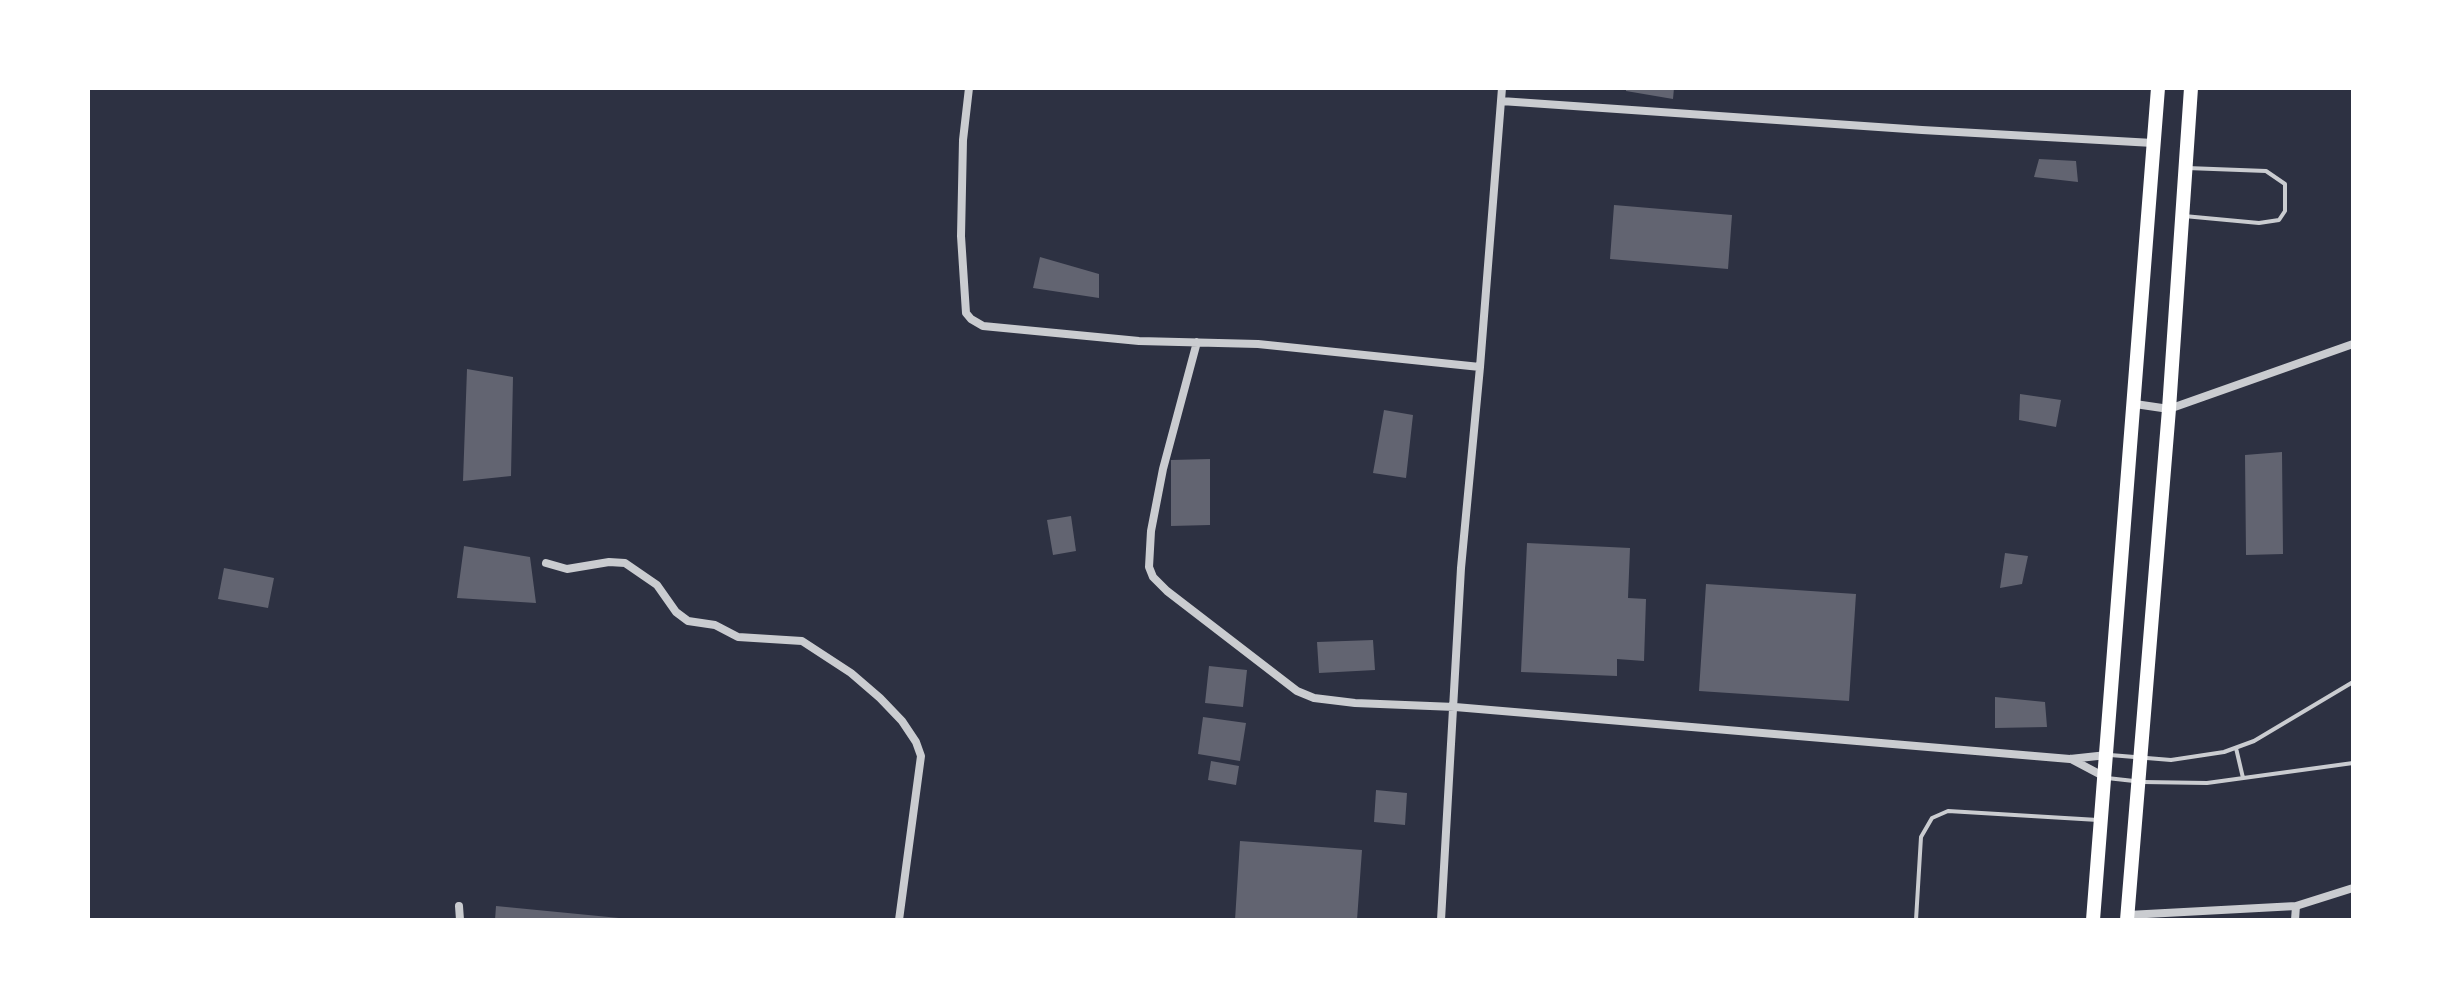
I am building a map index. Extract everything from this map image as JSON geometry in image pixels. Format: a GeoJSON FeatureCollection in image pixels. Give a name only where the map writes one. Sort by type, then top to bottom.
{"type":"FeatureCollection","features":[{"type":"Feature","properties":{"kind":"main road"},"geometry":{"type":"LineString","coordinates":[[2093,920],[2158,88]]}},
{"type":"Feature","properties":{"kind":"main road"},"geometry":{"type":"LineString","coordinates":[[2128,917],[2191,88]]}},
{"type":"Feature","properties":{"kind":"street"},"geometry":{"type":"LineString","coordinates":[[969,88],[963,140],[961,236],[966,313],[983,326],[1139,341],[1258,344],[1480,367]]}},
{"type":"Feature","properties":{"kind":"street"},"geometry":{"type":"LineString","coordinates":[[1441,920],[1461,568],[1502,88]]}},
{"type":"Feature","properties":{"kind":"street"},"geometry":{"type":"LineString","coordinates":[[1501,101],[2153,143]]}},
{"type":"Feature","properties":{"kind":"street"},"geometry":{"type":"LineString","coordinates":[[1197,342],[1160,484],[1151,531],[1149,567],[1153,577],[1167,591],[1297,691],[1314,698],[1355,703],[1455,707],[2070,759],[2108,755]]}},
{"type":"Feature","properties":{"kind":"street"},"geometry":{"type":"LineString","coordinates":[[2135,404],[2169,409],[2353,344]]}},
{"type":"Feature","properties":{"kind":"street"},"geometry":{"type":"LineString","coordinates":[[546,563],[567,569],[609,562],[625,563],[650,578],[676,612],[688,621],[715,625],[738,637],[802,641],[851,673],[880,698],[902,721],[921,756],[899,920]]}},
{"type":"Feature","properties":{"kind":"street"},"geometry":{"type":"LineString","coordinates":[[2070,759],[2105,777]]}},
{"type":"Feature","properties":{"kind":"street"},"geometry":{"type":"LineString","coordinates":[[2128,917],[2296,906],[2353,888]]}},
{"type":"Feature","properties":{"kind":"street"},"geometry":{"type":"LineString","coordinates":[[459,906],[460,920]]}},
{"type":"Feature","properties":{"kind":"street"},"geometry":{"type":"LineString","coordinates":[[2295,920],[2296,906]]}},
{"type":"Feature","properties":{"kind":"lane"},"geometry":{"type":"LineString","coordinates":[[2182,216],[2259,223],[2279,220],[2285,211],[2285,184],[2266,171],[2185,168]]}},
{"type":"Feature","properties":{"kind":"lane"},"geometry":{"type":"LineString","coordinates":[[2108,755],[2191,758],[2236,748],[2299,716],[2353,682]]}},
{"type":"Feature","properties":{"kind":"lane"},"geometry":{"type":"LineString","coordinates":[[2236,748],[2243,778]]}},
{"type":"Feature","properties":{"kind":"lane"},"geometry":{"type":"LineString","coordinates":[[2105,777],[2138,782],[2207,783],[2353,763]]}},
{"type":"Feature","properties":{"kind":"lane"},"geometry":{"type":"LineString","coordinates":[[1916,920],[1921,837],[1932,818],[1948,811],[2101,820]]}},
{"type":"Feature","properties":{"kind":"building"},"geometry":{"type":"Polygon","coordinates":[[[1626,88],[1674,88],[1673,99],[1626,91],[1626,88]]]}},
{"type":"Feature","properties":{"kind":"building"},"geometry":{"type":"Polygon","coordinates":[[[2039,159],[2076,161],[2078,182],[2034,177],[2039,159]]]}},
{"type":"Feature","properties":{"kind":"building"},"geometry":{"type":"Polygon","coordinates":[[[1614,205],[1732,215],[1728,269],[1610,259],[1614,205]]]}},
{"type":"Feature","properties":{"kind":"building"},"geometry":{"type":"Polygon","coordinates":[[[1040,257],[1099,274],[1099,298],[1033,288],[1040,257]]]}},
{"type":"Feature","properties":{"kind":"building"},"geometry":{"type":"Polygon","coordinates":[[[467,369],[513,377],[511,476],[463,481],[467,369]]]}},
{"type":"Feature","properties":{"kind":"building"},"geometry":{"type":"Polygon","coordinates":[[[2020,394],[2061,400],[2056,427],[2019,420],[2020,394]]]}},
{"type":"Feature","properties":{"kind":"building"},"geometry":{"type":"Polygon","coordinates":[[[1384,410],[1413,415],[1406,478],[1373,473],[1384,410]]]}},
{"type":"Feature","properties":{"kind":"building"},"geometry":{"type":"Polygon","coordinates":[[[2282,452],[2283,554],[2246,555],[2245,455],[2282,452]]]}},
{"type":"Feature","properties":{"kind":"building"},"geometry":{"type":"Polygon","coordinates":[[[1210,459],[1210,525],[1171,526],[1171,460],[1210,459]]]}},
{"type":"Feature","properties":{"kind":"building"},"geometry":{"type":"Polygon","coordinates":[[[1071,516],[1076,551],[1053,555],[1047,520],[1071,516]]]}},
{"type":"Feature","properties":{"kind":"building"},"geometry":{"type":"Polygon","coordinates":[[[1527,543],[1630,548],[1628,598],[1646,599],[1644,661],[1617,659],[1617,676],[1521,672],[1527,543]]]}},
{"type":"Feature","properties":{"kind":"building"},"geometry":{"type":"Polygon","coordinates":[[[464,546],[530,557],[536,603],[457,598],[464,546]]]}},
{"type":"Feature","properties":{"kind":"building"},"geometry":{"type":"Polygon","coordinates":[[[2005,553],[2028,556],[2022,584],[2000,588],[2005,553]]]}},
{"type":"Feature","properties":{"kind":"building"},"geometry":{"type":"Polygon","coordinates":[[[224,568],[274,578],[268,608],[218,599],[224,568]]]}},
{"type":"Feature","properties":{"kind":"building"},"geometry":{"type":"Polygon","coordinates":[[[1706,584],[1856,594],[1849,701],[1699,691],[1706,584]]]}},
{"type":"Feature","properties":{"kind":"building"},"geometry":{"type":"Polygon","coordinates":[[[1373,640],[1375,670],[1319,673],[1317,642],[1373,640]]]}},
{"type":"Feature","properties":{"kind":"building"},"geometry":{"type":"Polygon","coordinates":[[[1209,666],[1247,670],[1243,707],[1205,703],[1209,666]]]}},
{"type":"Feature","properties":{"kind":"building"},"geometry":{"type":"Polygon","coordinates":[[[1995,697],[2045,702],[2047,727],[1995,728],[1995,697]]]}},
{"type":"Feature","properties":{"kind":"building"},"geometry":{"type":"Polygon","coordinates":[[[1203,717],[1246,723],[1240,761],[1198,754],[1203,717]]]}},
{"type":"Feature","properties":{"kind":"building"},"geometry":{"type":"Polygon","coordinates":[[[1211,761],[1239,766],[1236,785],[1208,780],[1211,761]]]}},
{"type":"Feature","properties":{"kind":"building"},"geometry":{"type":"Polygon","coordinates":[[[1376,790],[1407,793],[1405,825],[1374,822],[1376,790]]]}},
{"type":"Feature","properties":{"kind":"building"},"geometry":{"type":"Polygon","coordinates":[[[1240,841],[1362,850],[1357,920],[1235,920],[1240,841]]]}},
{"type":"Feature","properties":{"kind":"building"},"geometry":{"type":"Polygon","coordinates":[[[496,906],[619,918],[619,920],[495,920],[496,906]]]}}]}
